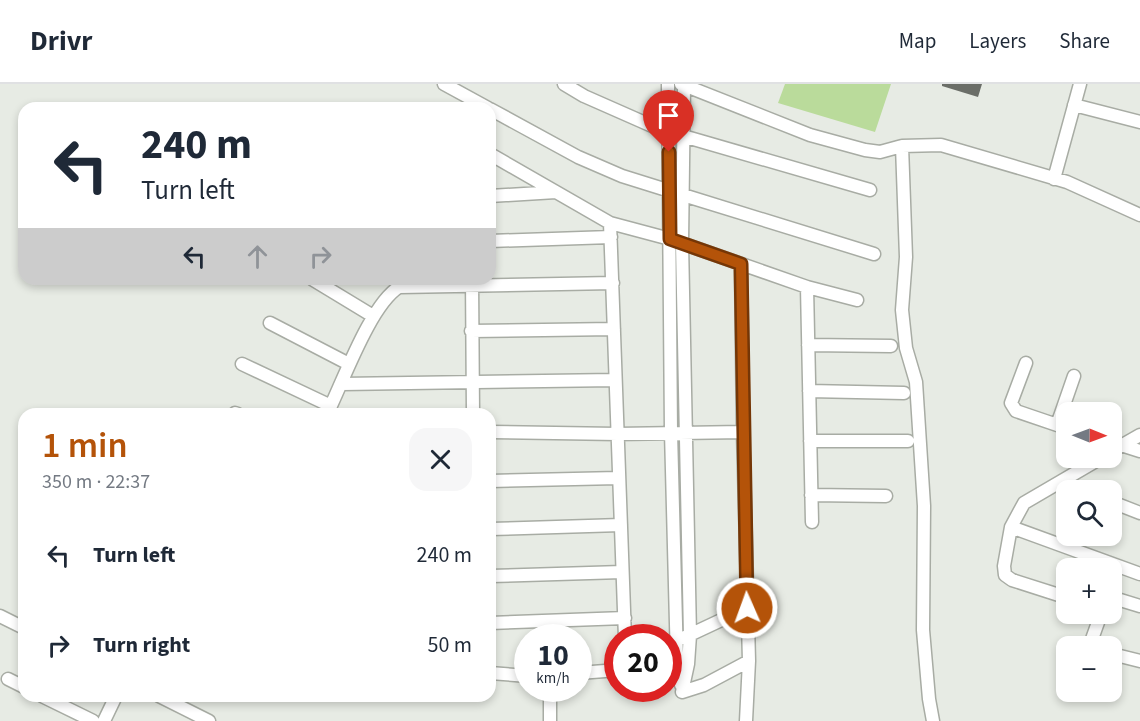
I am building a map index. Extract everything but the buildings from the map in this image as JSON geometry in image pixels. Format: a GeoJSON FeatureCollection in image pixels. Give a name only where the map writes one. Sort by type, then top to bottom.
{"type":"FeatureCollection","features":[{"type":"Feature","properties":{"kind":"street"},"geometry":{"type":"LineString","coordinates":[[444,84],[476,102]]}},
{"type":"Feature","properties":{"kind":"street"},"geometry":{"type":"LineString","coordinates":[[564,84],[584,96],[668,133]]}},
{"type":"Feature","properties":{"kind":"street"},"geometry":{"type":"LineString","coordinates":[[668,84],[670,191],[676,241],[685,431],[690,635],[688,664],[682,692],[704,685],[749,661]]}},
{"type":"Feature","properties":{"kind":"street"},"geometry":{"type":"LineString","coordinates":[[1054,179],[1080,84]]}},
{"type":"Feature","properties":{"kind":"street"},"geometry":{"type":"LineString","coordinates":[[673,624],[671,432],[676,241],[683,195],[682,85],[810,135],[865,150],[880,152],[902,146],[942,145],[1067,182],[1140,215]]}},
{"type":"Feature","properties":{"kind":"street"},"geometry":{"type":"LineString","coordinates":[[1074,105],[1140,122]]}},
{"type":"Feature","properties":{"kind":"street"},"geometry":{"type":"LineString","coordinates":[[496,113],[578,157],[622,176],[670,191]]}},
{"type":"Feature","properties":{"kind":"street"},"geometry":{"type":"LineString","coordinates":[[683,136],[870,190]]}},
{"type":"Feature","properties":{"kind":"street"},"geometry":{"type":"LineString","coordinates":[[902,146],[906,257],[902,310],[906,348],[916,382],[924,506],[923,630],[933,721]]}},
{"type":"Feature","properties":{"kind":"street"},"geometry":{"type":"LineString","coordinates":[[496,157],[610,223],[676,241],[807,287],[856,300]]}},
{"type":"Feature","properties":{"kind":"street"},"geometry":{"type":"LineString","coordinates":[[496,196],[557,192]]}},
{"type":"Feature","properties":{"kind":"street"},"geometry":{"type":"LineString","coordinates":[[683,195],[874,254]]}},
{"type":"Feature","properties":{"kind":"street"},"geometry":{"type":"LineString","coordinates":[[610,223],[625,624]]}},
{"type":"Feature","properties":{"kind":"street"},"geometry":{"type":"LineString","coordinates":[[496,241],[611,237]]}},
{"type":"Feature","properties":{"kind":"street"},"geometry":{"type":"LineString","coordinates":[[741,264],[749,661],[746,721]]}},
{"type":"Feature","properties":{"kind":"street"},"geometry":{"type":"LineString","coordinates":[[496,282],[613,283]]}},
{"type":"Feature","properties":{"kind":"street"},"geometry":{"type":"LineString","coordinates":[[322,285],[373,316]]}},
{"type":"Feature","properties":{"kind":"street"},"geometry":{"type":"LineString","coordinates":[[330,408],[373,316],[390,292],[399,287],[428,285]]}},
{"type":"Feature","properties":{"kind":"street"},"geometry":{"type":"LineString","coordinates":[[472,285],[473,408]]}},
{"type":"Feature","properties":{"kind":"street"},"geometry":{"type":"LineString","coordinates":[[807,287],[812,522]]}},
{"type":"Feature","properties":{"kind":"street"},"geometry":{"type":"LineString","coordinates":[[270,323],[349,364]]}},
{"type":"Feature","properties":{"kind":"street"},"geometry":{"type":"LineString","coordinates":[[471,331],[614,329]]}},
{"type":"Feature","properties":{"kind":"street"},"geometry":{"type":"LineString","coordinates":[[808,345],[891,346]]}},
{"type":"Feature","properties":{"kind":"street"},"geometry":{"type":"LineString","coordinates":[[1026,363],[1011,403],[1016,411],[1056,424]]}},
{"type":"Feature","properties":{"kind":"street"},"geometry":{"type":"LineString","coordinates":[[242,364],[325,408]]}},
{"type":"Feature","properties":{"kind":"street"},"geometry":{"type":"LineString","coordinates":[[1068,402],[1074,376]]}},
{"type":"Feature","properties":{"kind":"street"},"geometry":{"type":"LineString","coordinates":[[342,384],[615,380]]}},
{"type":"Feature","properties":{"kind":"street"},"geometry":{"type":"LineString","coordinates":[[809,391],[904,393]]}},
{"type":"Feature","properties":{"kind":"street"},"geometry":{"type":"LineString","coordinates":[[496,432],[617,434],[685,431],[743,432]]}},
{"type":"Feature","properties":{"kind":"street"},"geometry":{"type":"LineString","coordinates":[[1122,443],[1140,435]]}},
{"type":"Feature","properties":{"kind":"street"},"geometry":{"type":"LineString","coordinates":[[810,441],[908,441]]}},
{"type":"Feature","properties":{"kind":"street"},"geometry":{"type":"LineString","coordinates":[[1122,447],[1140,451]]}},
{"type":"Feature","properties":{"kind":"street"},"geometry":{"type":"LineString","coordinates":[[1065,480],[1085,468]]}},
{"type":"Feature","properties":{"kind":"street"},"geometry":{"type":"LineString","coordinates":[[496,481],[618,478]]}},
{"type":"Feature","properties":{"kind":"street"},"geometry":{"type":"LineString","coordinates":[[1056,485],[1024,503],[1011,527],[1004,566],[1005,575],[1012,580],[1056,594]]}},
{"type":"Feature","properties":{"kind":"street"},"geometry":{"type":"LineString","coordinates":[[811,495],[886,496]]}},
{"type":"Feature","properties":{"kind":"street"},"geometry":{"type":"LineString","coordinates":[[1122,506],[1140,513]]}},
{"type":"Feature","properties":{"kind":"street"},"geometry":{"type":"LineString","coordinates":[[496,529],[621,525]]}},
{"type":"Feature","properties":{"kind":"street"},"geometry":{"type":"LineString","coordinates":[[1011,527],[1140,574]]}},
{"type":"Feature","properties":{"kind":"street"},"geometry":{"type":"LineString","coordinates":[[496,576],[622,572]]}},
{"type":"Feature","properties":{"kind":"street"},"geometry":{"type":"LineString","coordinates":[[1122,600],[1140,606]]}},
{"type":"Feature","properties":{"kind":"street"},"geometry":{"type":"LineString","coordinates":[[682,639],[747,608]]}},
{"type":"Feature","properties":{"kind":"street"},"geometry":{"type":"LineString","coordinates":[[0,616],[18,625]]}},
{"type":"Feature","properties":{"kind":"street"},"geometry":{"type":"LineString","coordinates":[[496,623],[625,618]]}},
{"type":"Feature","properties":{"kind":"street"},"geometry":{"type":"LineString","coordinates":[[1122,657],[1140,662]]}},
{"type":"Feature","properties":{"kind":"street"},"geometry":{"type":"LineString","coordinates":[[496,673],[514,675]]}},
{"type":"Feature","properties":{"kind":"street"},"geometry":{"type":"LineString","coordinates":[[8,680],[18,684]]}},
{"type":"Feature","properties":{"kind":"street"},"geometry":{"type":"LineString","coordinates":[[54,702],[93,721]]}},
{"type":"Feature","properties":{"kind":"street"},"geometry":{"type":"LineString","coordinates":[[104,721],[113,702]]}},
{"type":"Feature","properties":{"kind":"street"},"geometry":{"type":"LineString","coordinates":[[167,702],[184,715],[209,721]]}},
{"type":"Feature","properties":{"kind":"street"},"geometry":{"type":"LineString","coordinates":[[550,702],[550,721]]}},
{"type":"Feature","properties":{"kind":"green space"},"geometry":{"type":"Polygon","coordinates":[[[785,84],[891,84],[875,132],[778,103],[785,84]]]}},
{"type":"Feature","properties":{"kind":"route"},"geometry":{"type":"LineString","coordinates":[[669,152],[670,239],[741,264],[747,608]]}}]}
